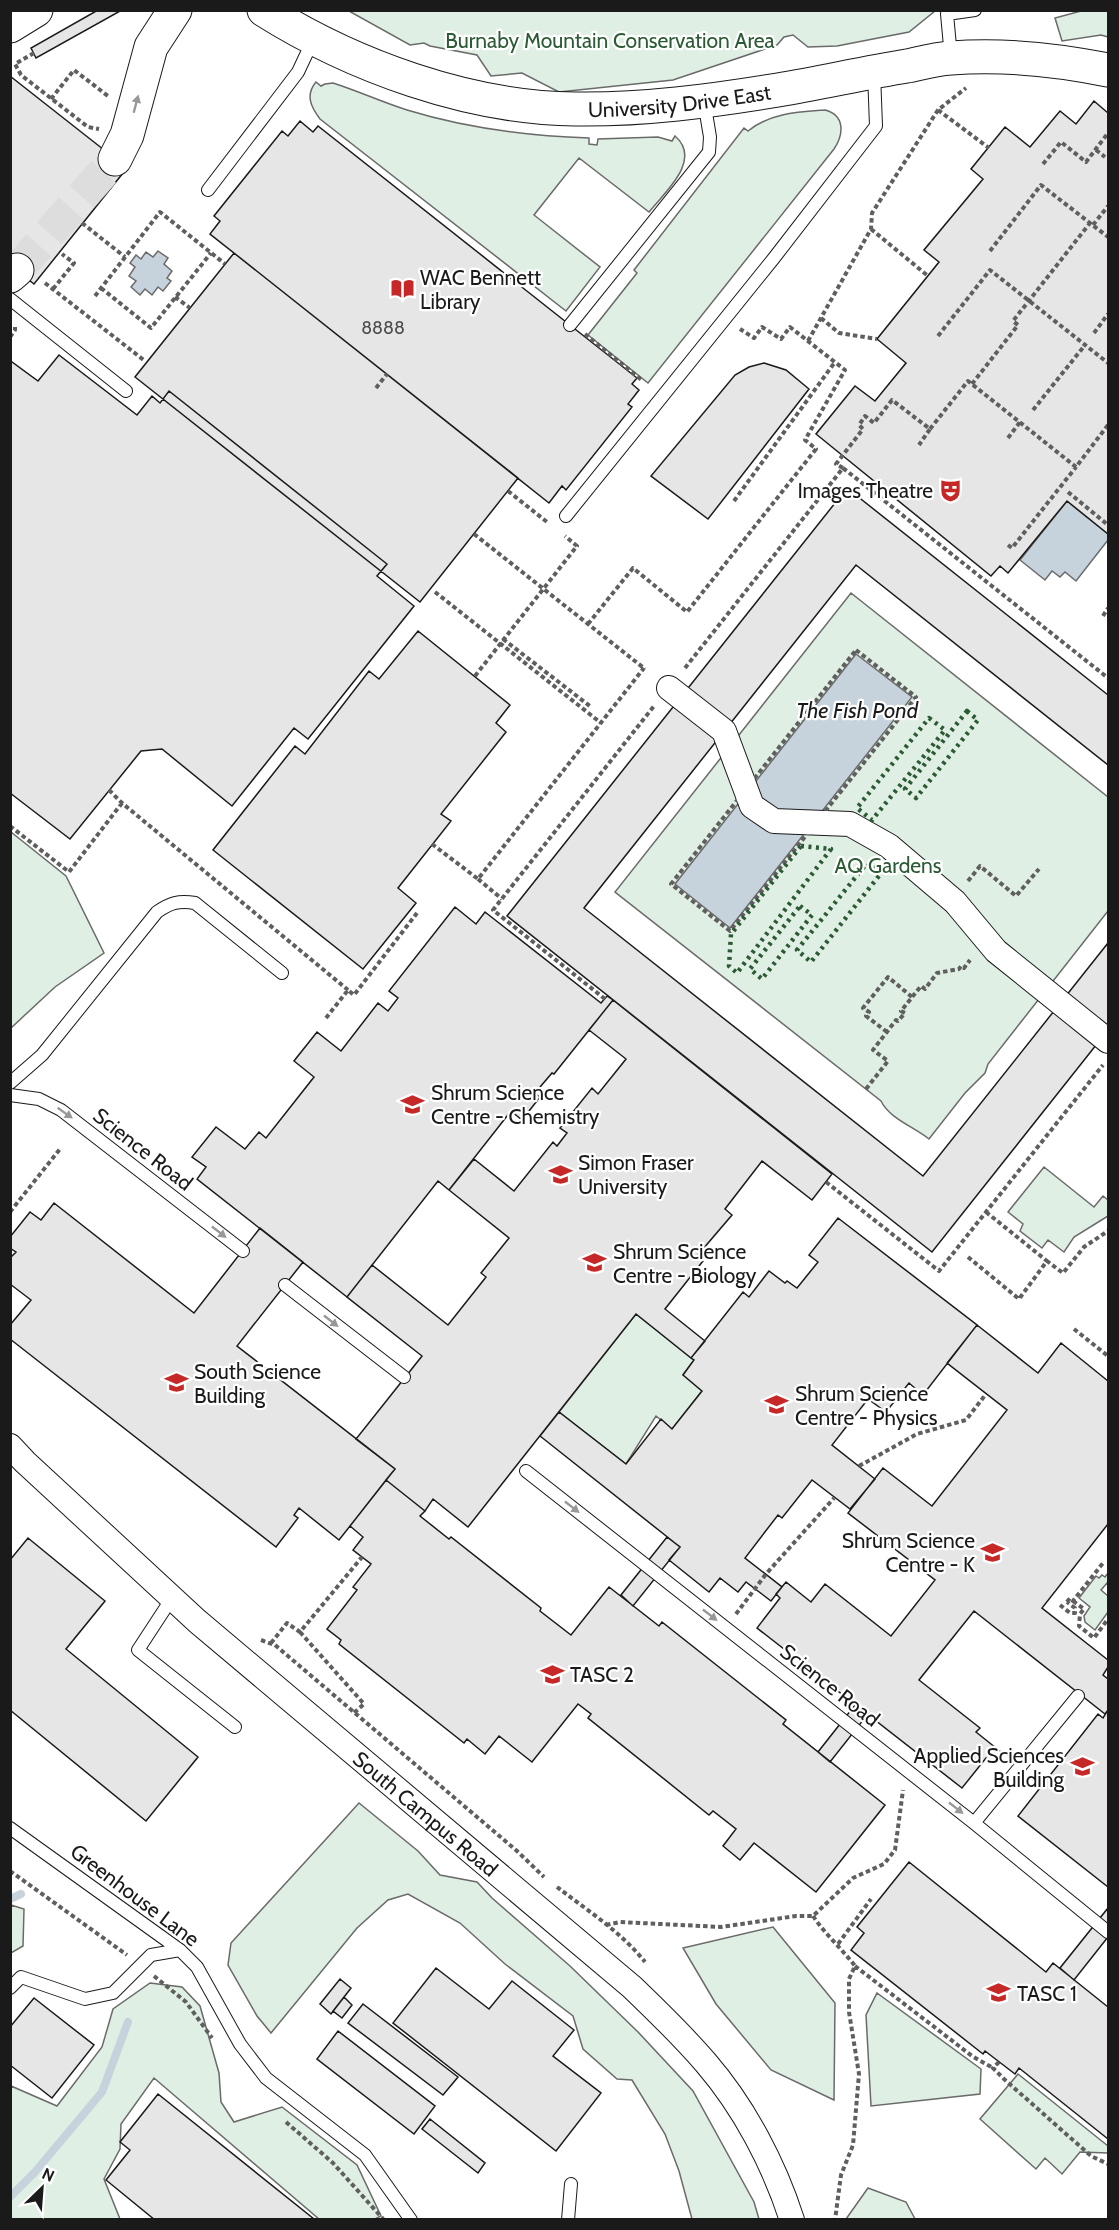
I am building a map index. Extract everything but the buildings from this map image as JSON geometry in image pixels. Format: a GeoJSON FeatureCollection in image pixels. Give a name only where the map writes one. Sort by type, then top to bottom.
{"type":"FeatureCollection","features":[{"type":"Feature","properties":{"kind":"street"},"geometry":{"type":"LineString","coordinates":[[10,26],[36,10]]}},
{"type":"Feature","properties":{"kind":"street"},"geometry":{"type":"LineString","coordinates":[[115,159],[128,135],[151,47],[175,10]]}},
{"type":"Feature","properties":{"kind":"street","name":"University Drive East"},"geometry":{"type":"LineString","coordinates":[[264,10],[314,39],[380,69],[444,89],[509,103],[573,109],[635,108],[779,90],[951,58],[1007,58],[1059,62],[1108,70]]}},
{"type":"Feature","properties":{"kind":"street"},"geometry":{"type":"LineString","coordinates":[[669,688],[724,731],[752,806],[774,821],[850,824],[889,846],[948,896],[996,951],[1108,1041]]}},
{"type":"Feature","properties":{"kind":"street","name":"South Campus Road"},"geometry":{"type":"LineString","coordinates":[[10,1446],[172,1598],[632,1987],[668,2022],[708,2064],[749,2123],[772,2168],[792,2220]]}},
{"type":"Feature","properties":{"kind":"lane"},"geometry":{"type":"LineString","coordinates":[[951,58],[947,14],[975,10]]}},
{"type":"Feature","properties":{"kind":"lane"},"geometry":{"type":"LineString","coordinates":[[208,190],[298,72],[314,39]]}},
{"type":"Feature","properties":{"kind":"lane"},"geometry":{"type":"LineString","coordinates":[[566,516],[774,258],[876,126],[874,72]]}},
{"type":"Feature","properties":{"kind":"lane"},"geometry":{"type":"LineString","coordinates":[[571,324],[709,152],[710,136],[704,100]]}},
{"type":"Feature","properties":{"kind":"lane"},"geometry":{"type":"LineString","coordinates":[[21,282],[126,391]]}},
{"type":"Feature","properties":{"kind":"lane"},"geometry":{"type":"LineString","coordinates":[[10,1083],[42,1055],[157,912],[168,904],[182,901],[195,903],[282,973]]}},
{"type":"Feature","properties":{"kind":"lane","name":"Science Road"},"geometry":{"type":"LineString","coordinates":[[10,1095],[39,1099],[61,1110],[243,1251]]}},
{"type":"Feature","properties":{"kind":"lane"},"geometry":{"type":"LineString","coordinates":[[285,1284],[404,1377]]}},
{"type":"Feature","properties":{"kind":"lane","name":"Science Road"},"geometry":{"type":"LineString","coordinates":[[526,1471],[974,1822],[1108,1932]]}},
{"type":"Feature","properties":{"kind":"lane"},"geometry":{"type":"LineString","coordinates":[[172,1598],[138,1650],[235,1727]]}},
{"type":"Feature","properties":{"kind":"lane"},"geometry":{"type":"LineString","coordinates":[[974,1822],[1078,1696]]}},
{"type":"Feature","properties":{"kind":"lane","name":"Greenhouse Lane"},"geometry":{"type":"LineString","coordinates":[[10,1828],[180,1950],[197,1967],[240,2044],[266,2078],[365,2155],[406,2217]]}},
{"type":"Feature","properties":{"kind":"lane"},"geometry":{"type":"LineString","coordinates":[[10,1988],[21,1977],[85,1999],[113,1993],[151,1955],[180,1950]]}},
{"type":"Feature","properties":{"kind":"lane"},"geometry":{"type":"LineString","coordinates":[[568,2220],[571,2184]]}},
{"type":"Feature","properties":{"kind":"path"},"geometry":{"type":"LineString","coordinates":[[34,53],[15,64],[21,75],[88,127],[100,129]]}},
{"type":"Feature","properties":{"kind":"path"},"geometry":{"type":"LineString","coordinates":[[51,99],[74,70],[108,96]]}},
{"type":"Feature","properties":{"kind":"path"},"geometry":{"type":"LineString","coordinates":[[808,341],[871,229],[872,213],[938,110],[972,83]]}},
{"type":"Feature","properties":{"kind":"path"},"geometry":{"type":"LineString","coordinates":[[938,110],[989,148]]}},
{"type":"Feature","properties":{"kind":"path"},"geometry":{"type":"LineString","coordinates":[[1043,164],[1061,142],[1086,162],[1108,133]]}},
{"type":"Feature","properties":{"kind":"path"},"geometry":{"type":"LineString","coordinates":[[1096,150],[1105,157]]}},
{"type":"Feature","properties":{"kind":"path"},"geometry":{"type":"LineString","coordinates":[[990,251],[1041,185],[1108,237]]}},
{"type":"Feature","properties":{"kind":"path"},"geometry":{"type":"LineString","coordinates":[[972,384],[1018,325],[1012,321],[1028,300],[1108,206]]}},
{"type":"Feature","properties":{"kind":"path"},"geometry":{"type":"LineString","coordinates":[[94,296],[160,212],[225,264]]}},
{"type":"Feature","properties":{"kind":"path"},"geometry":{"type":"LineString","coordinates":[[82,224],[125,257]]}},
{"type":"Feature","properties":{"kind":"path"},"geometry":{"type":"LineString","coordinates":[[871,229],[928,276]]}},
{"type":"Feature","properties":{"kind":"path"},"geometry":{"type":"LineString","coordinates":[[101,288],[151,328],[211,253]]}},
{"type":"Feature","properties":{"kind":"path"},"geometry":{"type":"LineString","coordinates":[[53,289],[74,263],[62,254]]}},
{"type":"Feature","properties":{"kind":"path"},"geometry":{"type":"LineString","coordinates":[[938,336],[990,270],[1108,363]]}},
{"type":"Feature","properties":{"kind":"path"},"geometry":{"type":"LineString","coordinates":[[21,282],[53,289],[145,361]]}},
{"type":"Feature","properties":{"kind":"path"},"geometry":{"type":"LineString","coordinates":[[175,297],[190,308]]}},
{"type":"Feature","properties":{"kind":"path"},"geometry":{"type":"LineString","coordinates":[[1094,333],[1108,314]]}},
{"type":"Feature","properties":{"kind":"path"},"geometry":{"type":"LineString","coordinates":[[821,318],[839,333],[877,339]]}},
{"type":"Feature","properties":{"kind":"path"},"geometry":{"type":"LineString","coordinates":[[571,324],[643,381]]}},
{"type":"Feature","properties":{"kind":"path"},"geometry":{"type":"LineString","coordinates":[[588,624],[633,568],[687,612],[816,449],[805,440],[845,370],[790,327],[781,339],[762,327],[754,338],[734,325]]}},
{"type":"Feature","properties":{"kind":"path"},"geometry":{"type":"LineString","coordinates":[[1033,410],[1085,345]]}},
{"type":"Feature","properties":{"kind":"path"},"geometry":{"type":"LineString","coordinates":[[734,501],[835,362]]}},
{"type":"Feature","properties":{"kind":"path"},"geometry":{"type":"LineString","coordinates":[[376,387],[387,374]]}},
{"type":"Feature","properties":{"kind":"path"},"geometry":{"type":"LineString","coordinates":[[919,445],[968,381],[1076,467]]}},
{"type":"Feature","properties":{"kind":"path"},"geometry":{"type":"LineString","coordinates":[[930,429],[892,400],[874,423],[865,417],[859,425],[863,429],[836,464],[1108,675]]}},
{"type":"Feature","properties":{"kind":"path"},"geometry":{"type":"LineString","coordinates":[[1008,438],[1020,422]]}},
{"type":"Feature","properties":{"kind":"path"},"geometry":{"type":"LineString","coordinates":[[1008,545],[1012,548],[1108,425]]}},
{"type":"Feature","properties":{"kind":"path"},"geometry":{"type":"LineString","coordinates":[[605,999],[493,910],[843,468]]}},
{"type":"Feature","properties":{"kind":"path"},"geometry":{"type":"LineString","coordinates":[[508,491],[551,525]]}},
{"type":"Feature","properties":{"kind":"path"},"geometry":{"type":"LineString","coordinates":[[1068,492],[1108,525]]}},
{"type":"Feature","properties":{"kind":"path"},"geometry":{"type":"LineString","coordinates":[[475,676],[577,546],[560,532]]}},
{"type":"Feature","properties":{"kind":"path"},"geometry":{"type":"LineString","coordinates":[[474,534],[644,668],[477,879]]}},
{"type":"Feature","properties":{"kind":"path"},"geometry":{"type":"LineString","coordinates":[[435,592],[601,723]]}},
{"type":"Feature","properties":{"kind":"path"},"geometry":{"type":"LineString","coordinates":[[1103,616],[1108,609]]}},
{"type":"Feature","properties":{"kind":"path"},"geometry":{"type":"LineString","coordinates":[[503,639],[591,707]]}},
{"type":"Feature","properties":{"kind":"path"},"geometry":{"type":"LineString","coordinates":[[856,650],[916,697],[730,931],[671,884],[747,790],[856,650]]}},
{"type":"Feature","properties":{"kind":"path"},"geometry":{"type":"LineString","coordinates":[[109,790],[354,995],[417,913]]}},
{"type":"Feature","properties":{"kind":"path"},"geometry":{"type":"LineString","coordinates":[[10,826],[69,872],[122,803]]}},
{"type":"Feature","properties":{"kind":"path"},"geometry":{"type":"LineString","coordinates":[[432,844],[502,898]]}},
{"type":"Feature","properties":{"kind":"path"},"geometry":{"type":"LineString","coordinates":[[948,896],[962,879],[967,883],[980,866],[1017,896],[1039,869]]}},
{"type":"Feature","properties":{"kind":"path"},"geometry":{"type":"LineString","coordinates":[[866,1089],[888,1061],[873,1050],[896,1020],[898,1022],[905,1013],[901,1011],[921,986],[925,989],[937,973],[959,969]]}},
{"type":"Feature","properties":{"kind":"path"},"geometry":{"type":"LineString","coordinates":[[887,1032],[866,1016],[869,1012],[863,1008],[888,978],[912,997]]}},
{"type":"Feature","properties":{"kind":"path"},"geometry":{"type":"LineString","coordinates":[[326,1018],[348,990]]}},
{"type":"Feature","properties":{"kind":"path"},"geometry":{"type":"LineString","coordinates":[[826,1182],[939,1271],[1108,1057]]}},
{"type":"Feature","properties":{"kind":"path"},"geometry":{"type":"LineString","coordinates":[[10,1212],[60,1149]]}},
{"type":"Feature","properties":{"kind":"path"},"geometry":{"type":"LineString","coordinates":[[986,1212],[1063,1273],[1084,1247],[1108,1231]]}},
{"type":"Feature","properties":{"kind":"path"},"geometry":{"type":"LineString","coordinates":[[968,1257],[1019,1299],[1047,1261]]}},
{"type":"Feature","properties":{"kind":"path"},"geometry":{"type":"LineString","coordinates":[[1074,1329],[1108,1356]]}},
{"type":"Feature","properties":{"kind":"path"},"geometry":{"type":"LineString","coordinates":[[859,1466],[917,1434],[966,1420],[986,1394]]}},
{"type":"Feature","properties":{"kind":"path"},"geometry":{"type":"LineString","coordinates":[[726,1628],[766,1574],[834,1498]]}},
{"type":"Feature","properties":{"kind":"path"},"geometry":{"type":"LineString","coordinates":[[300,1632],[362,1557]]}},
{"type":"Feature","properties":{"kind":"path"},"geometry":{"type":"LineString","coordinates":[[1073,1601],[1103,1563]]}},
{"type":"Feature","properties":{"kind":"path"},"geometry":{"type":"LineString","coordinates":[[1060,1605],[1073,1614],[1076,1610],[1067,1602],[1070,1598],[1084,1609],[1080,1614],[1079,1626],[1094,1638],[1108,1619]]}},
{"type":"Feature","properties":{"kind":"path"},"geometry":{"type":"LineString","coordinates":[[272,1643],[287,1623],[300,1632],[364,1704],[354,1713]]}},
{"type":"Feature","properties":{"kind":"path"},"geometry":{"type":"LineString","coordinates":[[606,1925],[621,1922],[721,1927],[796,1916],[813,1916],[853,1878],[884,1864],[895,1850],[906,1769]]}},
{"type":"Feature","properties":{"kind":"path"},"geometry":{"type":"LineString","coordinates":[[10,1871],[186,2002],[213,2040]]}},
{"type":"Feature","properties":{"kind":"path"},"geometry":{"type":"LineString","coordinates":[[838,1944],[871,1899]]}},
{"type":"Feature","properties":{"kind":"path"},"geometry":{"type":"LineString","coordinates":[[813,1916],[824,1932],[838,1944],[855,1966],[972,2056],[993,2068],[1090,2156],[1108,2164]]}},
{"type":"Feature","properties":{"kind":"path"},"geometry":{"type":"LineString","coordinates":[[836,2220],[841,2175],[853,2145],[859,2074],[849,2012],[849,1979],[855,1966]]}},
{"type":"Feature","properties":{"kind":"path"},"geometry":{"type":"LineString","coordinates":[[993,2068],[999,2062]]}},
{"type":"Feature","properties":{"kind":"path"},"geometry":{"type":"LineString","coordinates":[[282,2118],[333,2163],[384,2220]]}},
{"type":"Feature","properties":{"kind":"green space","name":"Burnaby Mountain Conservation Area"},"geometry":{"type":"Polygon","coordinates":[[[349,11],[935,11],[909,32],[837,46],[808,47],[793,35],[784,37],[777,45],[673,80],[559,92],[522,73],[491,76],[477,55],[424,43],[410,45],[349,11]]]}},
{"type":"Feature","properties":{"kind":"green space"},"geometry":{"type":"Polygon","coordinates":[[[1081,11],[1108,11],[1108,37],[1101,35],[1062,41],[1055,18],[1081,11]]]}},
{"type":"Feature","properties":{"kind":"green space"},"geometry":{"type":"Polygon","coordinates":[[[316,82],[321,86],[333,83],[407,110],[452,122],[520,133],[589,138],[589,144],[597,145],[598,139],[658,137],[672,141],[675,136],[683,145],[685,155],[683,166],[671,186],[649,212],[579,158],[534,215],[600,267],[566,311],[320,119],[314,110],[310,96],[316,82]]]}},
{"type":"Feature","properties":{"kind":"green space"},"geometry":{"type":"Polygon","coordinates":[[[825,110],[836,116],[841,126],[840,137],[834,149],[648,383],[588,335],[637,273],[634,270],[744,128],[748,131],[766,120],[785,114],[825,110]]]}},
{"type":"Feature","properties":{"kind":"green space","name":"AQ Gardens"},"geometry":{"type":"Polygon","coordinates":[[[851,593],[1108,797],[1108,911],[988,1064],[985,1073],[965,1093],[929,1139],[896,1117],[881,1101],[615,892],[851,593]]]}},
{"type":"Feature","properties":{"kind":"green space"},"geometry":{"type":"Polygon","coordinates":[[[11,832],[66,876],[104,953],[55,987],[11,1028],[11,832]]]}},
{"type":"Feature","properties":{"kind":"green space"},"geometry":{"type":"Polygon","coordinates":[[[1044,1167],[1094,1207],[1103,1196],[1108,1200],[1108,1216],[1074,1237],[1064,1252],[1048,1240],[1042,1248],[1020,1231],[1023,1224],[1008,1212],[1044,1167]]]}},
{"type":"Feature","properties":{"kind":"green space"},"geometry":{"type":"Polygon","coordinates":[[[636,1314],[694,1360],[683,1375],[702,1391],[672,1429],[656,1416],[626,1464],[559,1412],[636,1314]]]}},
{"type":"Feature","properties":{"kind":"green space"},"geometry":{"type":"Polygon","coordinates":[[[1108,1573],[1108,1584],[1101,1590],[1108,1596],[1108,1612],[1095,1630],[1085,1622],[1084,1616],[1090,1607],[1079,1598],[1096,1576],[1105,1577],[1108,1573]]]}},
{"type":"Feature","properties":{"kind":"green space"},"geometry":{"type":"Polygon","coordinates":[[[359,1803],[418,1851],[440,1875],[477,1882],[492,1898],[570,1966],[638,2032],[693,2091],[754,2202],[759,2219],[692,2219],[679,2171],[665,2134],[632,2080],[617,2079],[583,2049],[573,2016],[505,1964],[460,1923],[408,1894],[388,1900],[357,1928],[271,2033],[257,2016],[228,1965],[231,1943],[359,1803]]]}},
{"type":"Feature","properties":{"kind":"green space"},"geometry":{"type":"Polygon","coordinates":[[[11,1905],[24,1909],[23,1946],[11,1953],[11,1905]]]}},
{"type":"Feature","properties":{"kind":"green space"},"geometry":{"type":"Polygon","coordinates":[[[773,1927],[835,2003],[834,2100],[771,2070],[716,2004],[683,1948],[773,1927]]]}},
{"type":"Feature","properties":{"kind":"green space"},"geometry":{"type":"Polygon","coordinates":[[[150,1983],[182,1987],[200,2006],[219,2073],[221,2102],[234,2122],[282,2107],[357,2165],[381,2216],[375,2219],[319,2219],[154,2078],[121,2124],[120,2149],[104,2179],[120,2219],[11,2220],[11,2086],[57,2106],[102,2047],[113,2009],[150,1983]]]}},
{"type":"Feature","properties":{"kind":"green space"},"geometry":{"type":"Polygon","coordinates":[[[877,1993],[981,2069],[980,2094],[871,2106],[866,2015],[877,1993]]]}},
{"type":"Feature","properties":{"kind":"green space"},"geometry":{"type":"Polygon","coordinates":[[[1018,2074],[1108,2146],[1108,2153],[1080,2152],[1062,2174],[1045,2158],[1036,2169],[980,2119],[1018,2074]]]}},
{"type":"Feature","properties":{"kind":"green space"},"geometry":{"type":"Polygon","coordinates":[[[868,2188],[906,2202],[915,2219],[846,2219],[868,2188]]]}},
{"type":"Feature","properties":{"kind":"water"},"geometry":{"type":"Polygon","coordinates":[[[158,251],[168,258],[164,264],[172,271],[167,278],[171,281],[163,291],[158,287],[152,295],[145,289],[140,295],[131,287],[136,281],[129,276],[135,267],[130,263],[136,255],[141,259],[146,252],[153,257],[158,251]]]}},
{"type":"Feature","properties":{"kind":"water"},"geometry":{"type":"Polygon","coordinates":[[[1067,501],[1108,534],[1108,540],[1076,581],[1065,572],[1060,577],[1052,571],[1045,580],[1020,560],[1067,501]]]}},
{"type":"Feature","properties":{"kind":"water","name":"The Fish Pond"},"geometry":{"type":"Polygon","coordinates":[[[856,654],[912,697],[730,928],[675,884],[856,654]]]}},
{"type":"Feature","properties":{"kind":"waterway"},"geometry":{"type":"LineString","coordinates":[[10,1899],[21,1894]]}},
{"type":"Feature","properties":{"kind":"waterway"},"geometry":{"type":"LineString","coordinates":[[10,2197],[35,2172],[102,2092],[128,2022]]}},
{"type":"Feature","properties":{"kind":"tunnel"},"geometry":{"type":"LineString","coordinates":[[17,270],[115,159]]}},
{"type":"Feature","properties":{"kind":"hedge"},"geometry":{"type":"LineString","coordinates":[[967,711],[978,720],[916,798],[905,789],[967,711]]}},
{"type":"Feature","properties":{"kind":"hedge"},"geometry":{"type":"LineString","coordinates":[[929,718],[945,730],[872,820],[857,808],[929,718]]}},
{"type":"Feature","properties":{"kind":"hedge"},"geometry":{"type":"LineString","coordinates":[[801,846],[831,849],[737,973],[729,966],[731,934],[801,846]]}},
{"type":"Feature","properties":{"kind":"hedge"},"geometry":{"type":"LineString","coordinates":[[867,863],[882,872],[811,962],[797,950],[867,863]]}},
{"type":"Feature","properties":{"kind":"hedge"},"geometry":{"type":"LineString","coordinates":[[800,906],[812,915],[762,979],[750,969],[800,906]]}},
{"type":"Feature","properties":{"kind":"place","name":"WAC Bennett Library"},"geometry":{"type":"Point","coordinates":[402,289]}},
{"type":"Feature","properties":{"kind":"place","name":"Images Theatre"},"geometry":{"type":"Point","coordinates":[951,490]}},
{"type":"Feature","properties":{"kind":"place","name":"Shrum Science Centre - Chemistry"},"geometry":{"type":"Point","coordinates":[413,1104]}},
{"type":"Feature","properties":{"kind":"place","name":"Simon Fraser University"},"geometry":{"type":"Point","coordinates":[560,1174]}},
{"type":"Feature","properties":{"kind":"place","name":"Shrum Science Centre - Biology"},"geometry":{"type":"Point","coordinates":[595,1263]}},
{"type":"Feature","properties":{"kind":"place","name":"South Science Building"},"geometry":{"type":"Point","coordinates":[176,1383]}},
{"type":"Feature","properties":{"kind":"place","name":"Shrum Science Centre - Physics"},"geometry":{"type":"Point","coordinates":[777,1405]}},
{"type":"Feature","properties":{"kind":"place","name":"Shrum Science Centre - K"},"geometry":{"type":"Point","coordinates":[993,1552]}},
{"type":"Feature","properties":{"kind":"place","name":"TASC 2"},"geometry":{"type":"Point","coordinates":[552,1674]}},
{"type":"Feature","properties":{"kind":"place","name":"Applied Sciences Building"},"geometry":{"type":"Point","coordinates":[1082,1767]}},
{"type":"Feature","properties":{"kind":"place","name":"TASC 1"},"geometry":{"type":"Point","coordinates":[999,1993]}}]}
